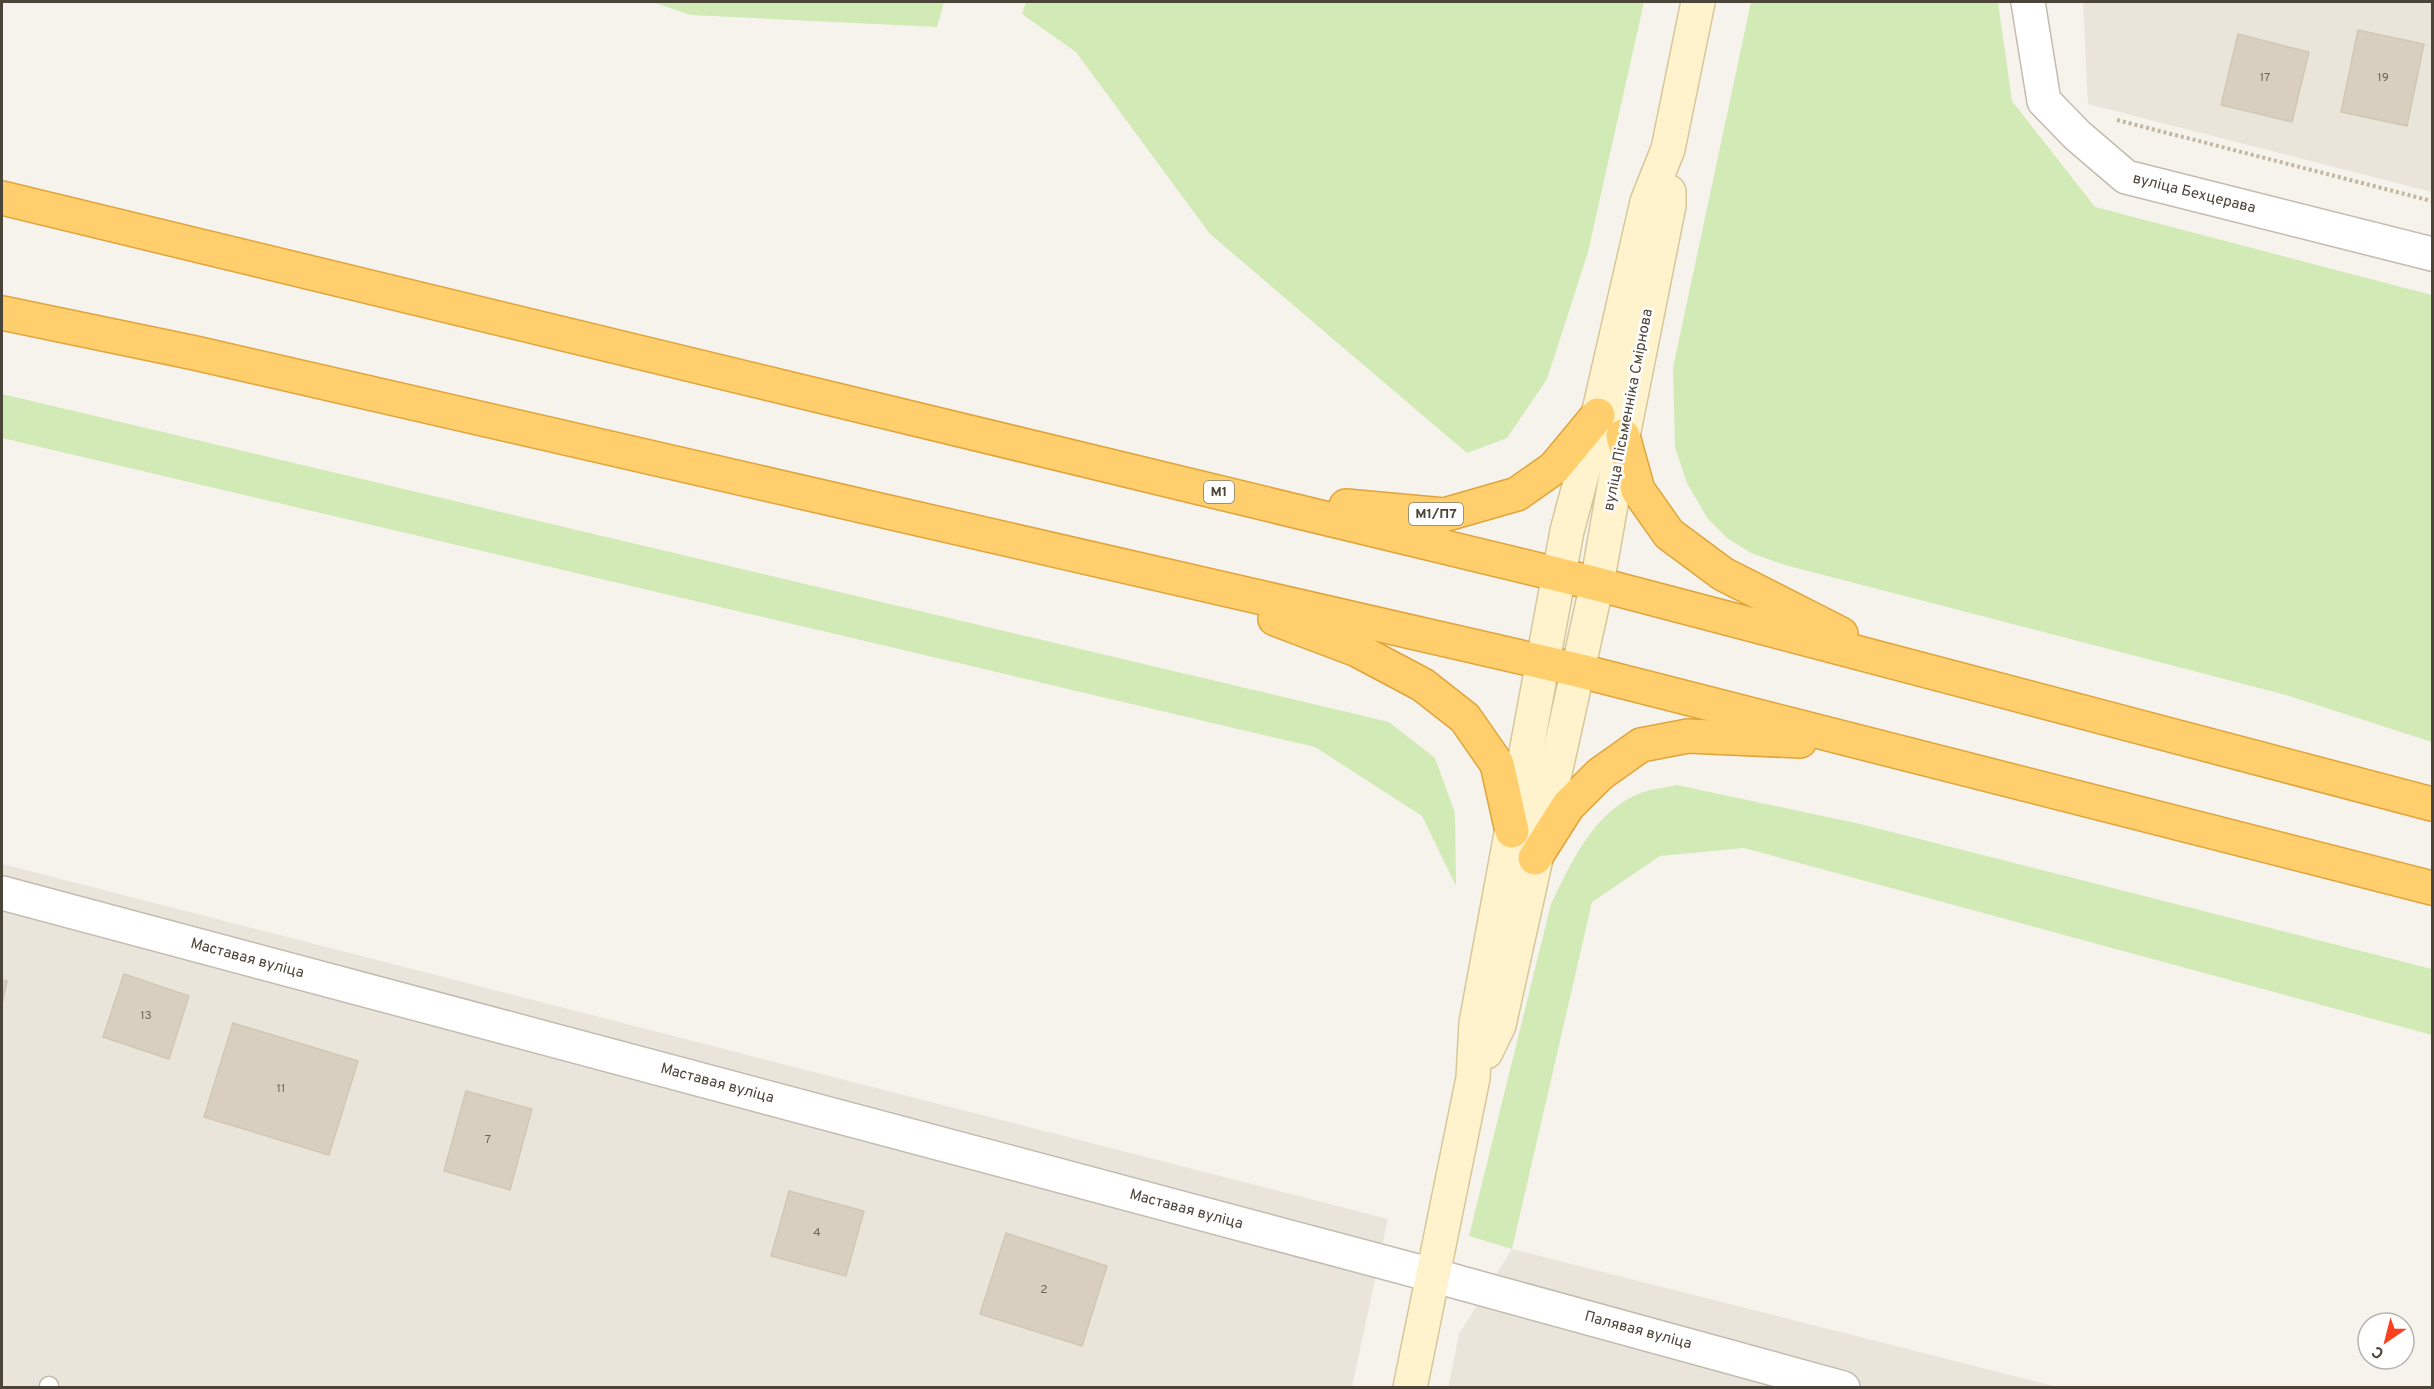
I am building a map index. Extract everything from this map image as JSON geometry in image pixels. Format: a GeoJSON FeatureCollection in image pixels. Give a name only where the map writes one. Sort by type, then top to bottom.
{"type":"FeatureCollection","features":[{"type":"Feature","properties":{"kind":"highway","name":"М1"},"geometry":{"type":"LineString","coordinates":[[2,198],[1597,584],[2433,804]]}},
{"type":"Feature","properties":{"kind":"highway"},"geometry":{"type":"LineString","coordinates":[[2,314],[195,352],[1576,670],[2433,888]]}},
{"type":"Feature","properties":{"kind":"highway","name":"М1/П7"},"geometry":{"type":"LineString","coordinates":[[1239,496],[1444,515],[1517,494],[1554,468],[1598,414]]}},
{"type":"Feature","properties":{"kind":"highway","name":"М1/П7"},"geometry":{"type":"LineString","coordinates":[[1623,436],[1638,490],[1669,534],[1723,574],[1899,664]]}},
{"type":"Feature","properties":{"kind":"highway"},"geometry":{"type":"LineString","coordinates":[[1158,575],[1357,650],[1423,685],[1465,718],[1497,764],[1512,831]]}},
{"type":"Feature","properties":{"kind":"highway"},"geometry":{"type":"LineString","coordinates":[[1535,858],[1568,806],[1600,774],[1641,745],[1688,736],[1871,745]]}},
{"type":"Feature","properties":{"kind":"main road","name":"вуліца Пісьменніка Смірнова"},"geometry":{"type":"LineString","coordinates":[[1473,1078],[1476,1023],[1567,531],[1598,414],[1647,202],[1668,148],[1698,2]]}},
{"type":"Feature","properties":{"kind":"main road","name":"вуліца Пісьменніка Смірнова"},"geometry":{"type":"LineString","coordinates":[[1473,1078],[1499,1025],[1576,670],[1597,584],[1623,436],[1669,205],[1668,148]]}},
{"type":"Feature","properties":{"kind":"main road"},"geometry":{"type":"LineString","coordinates":[[1410,1388],[1473,1078]]}},
{"type":"Feature","properties":{"kind":"street","name":"вуліца Бехцерава"},"geometry":{"type":"LineString","coordinates":[[2028,2],[2044,101],[2077,135],[2126,177],[2433,254]]}},
{"type":"Feature","properties":{"kind":"street","name":"Маставая вуліца"},"geometry":{"type":"LineString","coordinates":[[2,893],[1432,1275]]}},
{"type":"Feature","properties":{"kind":"street","name":"Палявая вуліца"},"geometry":{"type":"LineString","coordinates":[[1432,1275],[1843,1388]]}},
{"type":"Feature","properties":{"kind":"path"},"geometry":{"type":"LineString","coordinates":[[2112,119],[2433,201]]}},
{"type":"Feature","properties":{"kind":"shaded area"},"geometry":{"type":"Polygon","coordinates":[[[2083,2],[2432,2],[2432,192],[2088,104],[2083,2]]]}},
{"type":"Feature","properties":{"kind":"shaded area"},"geometry":{"type":"Polygon","coordinates":[[[2,864],[1388,1219],[1352,1387],[2,1387],[2,864]]]}},
{"type":"Feature","properties":{"kind":"shaded area"},"geometry":{"type":"Polygon","coordinates":[[[1512,1249],[2058,1387],[1448,1388],[1459,1334],[1512,1249]]]}},
{"type":"Feature","properties":{"kind":"green space"},"geometry":{"type":"Polygon","coordinates":[[[652,2],[944,2],[937,27],[691,15],[652,2]]]}},
{"type":"Feature","properties":{"kind":"green space"},"geometry":{"type":"Polygon","coordinates":[[[1026,2],[1644,2],[1588,252],[1547,379],[1507,438],[1467,453],[1210,234],[1076,52],[1022,14],[1026,2]]]}},
{"type":"Feature","properties":{"kind":"green space"},"geometry":{"type":"Polygon","coordinates":[[[1751,2],[1998,2],[2012,101],[2095,207],[2432,295],[2432,742],[2286,695],[1785,565],[1751,553],[1727,538],[1708,519],[1687,483],[1675,447],[1673,368],[1751,2]]]}},
{"type":"Feature","properties":{"kind":"green space"},"geometry":{"type":"Polygon","coordinates":[[[2,394],[1389,722],[1435,758],[1455,813],[1456,886],[1422,816],[1315,747],[2,438],[2,394]]]}},
{"type":"Feature","properties":{"kind":"green space"},"geometry":{"type":"Polygon","coordinates":[[[1677,785],[1860,824],[2432,969],[2432,1035],[1744,848],[1660,856],[1592,902],[1512,1249],[1469,1236],[1551,904],[1584,842],[1607,815],[1641,793],[1677,785]]]}},
{"type":"Feature","properties":{"kind":"building"},"geometry":{"type":"Polygon","coordinates":[[[2358,30],[2424,44],[2407,126],[2341,112],[2358,30]]]}},
{"type":"Feature","properties":{"kind":"building"},"geometry":{"type":"Polygon","coordinates":[[[2238,34],[2309,52],[2292,122],[2221,105],[2238,34]]]}},
{"type":"Feature","properties":{"kind":"building"},"geometry":{"type":"Polygon","coordinates":[[[124,974],[189,996],[169,1059],[103,1037],[124,974]]]}},
{"type":"Feature","properties":{"kind":"building"},"geometry":{"type":"Polygon","coordinates":[[[2,980],[7,981],[2,1004],[2,980]]]}},
{"type":"Feature","properties":{"kind":"building"},"geometry":{"type":"Polygon","coordinates":[[[233,1023],[358,1061],[329,1155],[204,1117],[233,1023]]]}},
{"type":"Feature","properties":{"kind":"building"},"geometry":{"type":"Polygon","coordinates":[[[466,1091],[532,1109],[510,1190],[444,1171],[466,1091]]]}},
{"type":"Feature","properties":{"kind":"building"},"geometry":{"type":"Polygon","coordinates":[[[789,1191],[864,1211],[846,1276],[771,1256],[789,1191]]]}},
{"type":"Feature","properties":{"kind":"building"},"geometry":{"type":"Polygon","coordinates":[[[1006,1233],[1107,1266],[1082,1346],[980,1314],[1006,1233]]]}}]}
